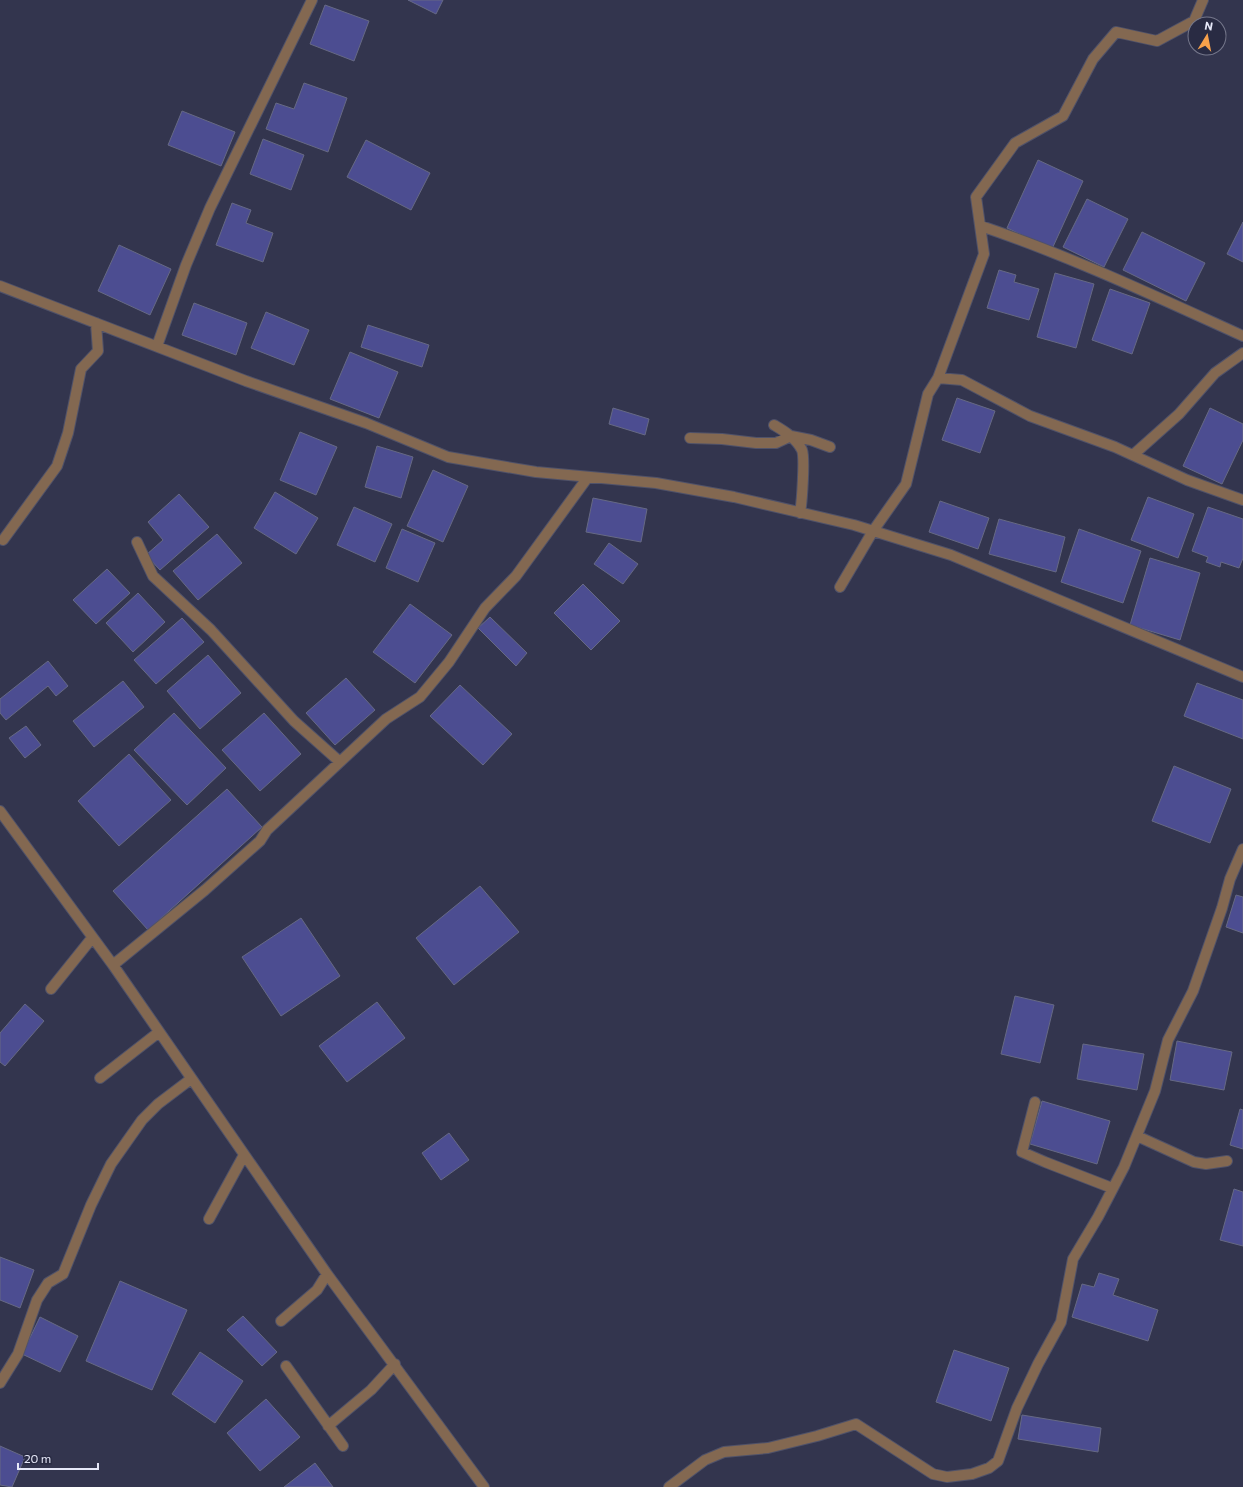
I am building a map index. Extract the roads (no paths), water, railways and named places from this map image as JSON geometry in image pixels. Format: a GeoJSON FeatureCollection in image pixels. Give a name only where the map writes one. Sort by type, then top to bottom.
{"type":"FeatureCollection","features":[{"type":"Feature","properties":{"kind":"street"},"geometry":{"type":"LineString","coordinates":[[157,346],[186,265],[210,208],[312,0]]}},
{"type":"Feature","properties":{"kind":"street"},"geometry":{"type":"LineString","coordinates":[[840,587],[873,531],[906,484],[928,394],[938,378],[984,254],[976,197],[1015,143],[1063,116],[1093,59],[1116,32],[1157,41],[1194,21],[1203,0]]}},
{"type":"Feature","properties":{"kind":"street"},"geometry":{"type":"LineString","coordinates":[[980,226],[1029,242],[1163,299],[1243,336]]}},
{"type":"Feature","properties":{"kind":"street"},"geometry":{"type":"LineString","coordinates":[[0,286],[246,381],[366,422],[448,457],[536,472],[656,483],[734,497],[873,531],[951,555],[1243,677]]}},
{"type":"Feature","properties":{"kind":"street"},"geometry":{"type":"LineString","coordinates":[[3,540],[57,466],[68,433],[80,369],[98,351],[96,323]]}},
{"type":"Feature","properties":{"kind":"street"},"geometry":{"type":"LineString","coordinates":[[1133,455],[1179,414],[1215,373],[1243,353]]}},
{"type":"Feature","properties":{"kind":"street"},"geometry":{"type":"LineString","coordinates":[[938,378],[962,380],[1030,416],[1133,455],[1187,480],[1243,500]]}},
{"type":"Feature","properties":{"kind":"street"},"geometry":{"type":"LineString","coordinates":[[774,425],[791,436],[802,451],[804,496],[800,512]]}},
{"type":"Feature","properties":{"kind":"street"},"geometry":{"type":"LineString","coordinates":[[690,438],[776,443],[791,436],[811,440],[830,447]]}},
{"type":"Feature","properties":{"kind":"street"},"geometry":{"type":"LineString","coordinates":[[113,965],[204,890],[260,841],[267,830],[386,719],[420,697],[449,662],[485,608],[516,576],[588,477]]}},
{"type":"Feature","properties":{"kind":"street"},"geometry":{"type":"LineString","coordinates":[[137,542],[153,576],[210,630],[294,721],[340,762]]}},
{"type":"Feature","properties":{"kind":"street"},"geometry":{"type":"LineString","coordinates":[[0,811],[113,965],[191,1080],[327,1274],[395,1364],[484,1487]]}},
{"type":"Feature","properties":{"kind":"street"},"geometry":{"type":"LineString","coordinates":[[669,1487],[705,1460],[724,1452],[768,1448],[817,1436],[856,1424],[933,1474],[947,1477],[972,1474],[989,1468],[998,1461],[1017,1408],[1038,1364],[1061,1322],[1073,1259],[1112,1188],[1137,1136],[1155,1091],[1168,1040],[1193,991],[1222,908],[1230,879],[1243,850]]}},
{"type":"Feature","properties":{"kind":"street"},"geometry":{"type":"LineString","coordinates":[[51,988],[92,938]]}},
{"type":"Feature","properties":{"kind":"street"},"geometry":{"type":"LineString","coordinates":[[100,1078],[159,1032]]}},
{"type":"Feature","properties":{"kind":"street"},"geometry":{"type":"LineString","coordinates":[[0,1383],[18,1354],[37,1300],[48,1283],[63,1274],[91,1205],[111,1164],[142,1120],[152,1110],[191,1080]]}},
{"type":"Feature","properties":{"kind":"street"},"geometry":{"type":"LineString","coordinates":[[1035,1102],[1022,1152],[1112,1188]]}},
{"type":"Feature","properties":{"kind":"street"},"geometry":{"type":"LineString","coordinates":[[1137,1136],[1194,1162],[1206,1164],[1227,1161]]}},
{"type":"Feature","properties":{"kind":"street"},"geometry":{"type":"LineString","coordinates":[[209,1219],[244,1155]]}},
{"type":"Feature","properties":{"kind":"street"},"geometry":{"type":"LineString","coordinates":[[281,1322],[317,1290],[327,1274]]}},
{"type":"Feature","properties":{"kind":"street"},"geometry":{"type":"LineString","coordinates":[[328,1426],[371,1390],[395,1364]]}},
{"type":"Feature","properties":{"kind":"street"},"geometry":{"type":"LineString","coordinates":[[286,1366],[343,1446]]}}]}
